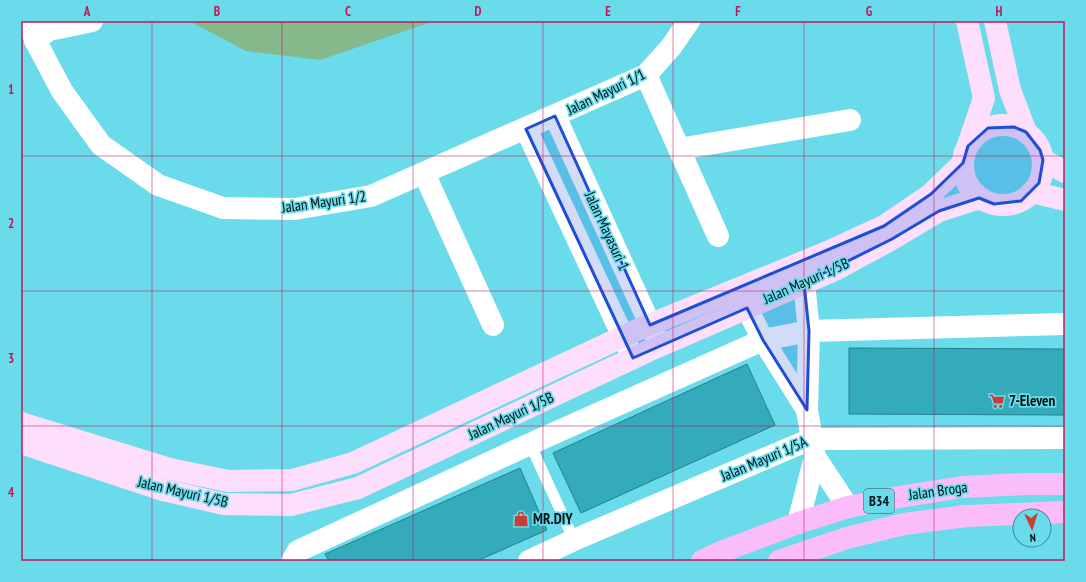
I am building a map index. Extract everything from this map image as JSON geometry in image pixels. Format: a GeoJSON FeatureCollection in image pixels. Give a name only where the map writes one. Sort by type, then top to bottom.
{"type":"FeatureCollection","features":[{"type":"Feature","properties":{"kind":"main road","name":"Jalan Broga"},"geometry":{"type":"LineString","coordinates":[[702,561],[721,552],[798,523],[848,507],[898,497],[962,487],[1065,484]]}},
{"type":"Feature","properties":{"kind":"main road","name":"Jalan Broga"},"geometry":{"type":"LineString","coordinates":[[779,561],[847,538],[904,524],[966,516],[1065,512]]}},
{"type":"Feature","properties":{"kind":"street"},"geometry":{"type":"LineString","coordinates":[[32,30],[49,30],[92,21]]}},
{"type":"Feature","properties":{"kind":"street","name":"Jalan Mayuri 1/1"},"geometry":{"type":"LineString","coordinates":[[526,129],[646,76],[672,47],[690,21]]}},
{"type":"Feature","properties":{"kind":"street"},"geometry":{"type":"LineString","coordinates":[[965,155],[976,135],[988,128],[1001,126],[1014,127],[1026,132],[1034,140],[1040,150],[1043,160],[1039,183],[1032,192],[1021,201],[1008,205],[994,204],[980,198],[971,190],[964,177],[965,155],[984,98],[968,21]]}},
{"type":"Feature","properties":{"kind":"street"},"geometry":{"type":"LineString","coordinates":[[995,21],[1010,90],[1026,132]]}},
{"type":"Feature","properties":{"kind":"street","name":"Jalan Mayuri 1/2"},"geometry":{"type":"LineString","coordinates":[[32,30],[62,91],[101,145],[158,185],[223,208],[295,209],[371,196],[526,129]]}},
{"type":"Feature","properties":{"kind":"street"},"geometry":{"type":"LineString","coordinates":[[646,76],[718,236]]}},
{"type":"Feature","properties":{"kind":"street","name":"Jalan Mayasuri 1"},"geometry":{"type":"LineString","coordinates":[[555,116],[660,346]]}},
{"type":"Feature","properties":{"kind":"street"},"geometry":{"type":"LineString","coordinates":[[679,149],[850,120]]}},
{"type":"Feature","properties":{"kind":"street","name":"Jalan Mayasuri 1"},"geometry":{"type":"LineString","coordinates":[[526,129],[633,358]]}},
{"type":"Feature","properties":{"kind":"street","name":"Jalan Mayuri 1/5B"},"geometry":{"type":"LineString","coordinates":[[801,274],[825,253],[884,226],[931,194],[965,155]]}},
{"type":"Feature","properties":{"kind":"street"},"geometry":{"type":"LineString","coordinates":[[1043,160],[1065,172]]}},
{"type":"Feature","properties":{"kind":"street"},"geometry":{"type":"LineString","coordinates":[[424,173],[493,325]]}},
{"type":"Feature","properties":{"kind":"street"},"geometry":{"type":"LineString","coordinates":[[1032,192],[1065,200]]}},
{"type":"Feature","properties":{"kind":"street","name":"Jalan Mayuri 1/5B"},"geometry":{"type":"LineString","coordinates":[[21,422],[170,469],[192,474],[228,481],[292,480],[353,463],[650,325],[743,298],[801,274],[835,270],[892,240],[939,211],[980,198]]}},
{"type":"Feature","properties":{"kind":"street"},"geometry":{"type":"LineString","coordinates":[[798,523],[813,448],[807,410],[809,331],[801,274]]}},
{"type":"Feature","properties":{"kind":"street"},"geometry":{"type":"LineString","coordinates":[[743,298],[763,340],[807,410]]}},
{"type":"Feature","properties":{"kind":"street","name":"Jalan Mayuri 1/5B"},"geometry":{"type":"LineString","coordinates":[[21,443],[163,490],[224,504],[291,505],[358,488],[660,346],[743,298]]}},
{"type":"Feature","properties":{"kind":"street"},"geometry":{"type":"LineString","coordinates":[[292,561],[298,551],[530,444],[763,340],[809,331],[1065,324]]}},
{"type":"Feature","properties":{"kind":"street","name":"Jalan Mayuri 1/5A"},"geometry":{"type":"LineString","coordinates":[[529,561],[574,540],[813,448],[1065,438]]}},
{"type":"Feature","properties":{"kind":"street"},"geometry":{"type":"LineString","coordinates":[[813,448],[848,507]]}},
{"type":"Feature","properties":{"kind":"lane"},"geometry":{"type":"LineString","coordinates":[[530,444],[574,540]]}},
{"type":"Feature","properties":{"kind":"highlighted area"},"geometry":{"type":"Polygon","coordinates":[[[555,116],[650,325],[884,226],[931,194],[963,163],[968,146],[988,128],[1014,127],[1026,132],[1040,150],[1043,160],[1039,183],[1021,201],[994,204],[979,198],[939,211],[892,239],[804,283],[809,331],[807,410],[763,340],[747,308],[633,358],[526,129],[555,116]]]}},
{"type":"Feature","properties":{"kind":"green space"},"geometry":{"type":"Polygon","coordinates":[[[191,21],[434,21],[320,60],[246,51],[191,21]]]}},
{"type":"Feature","properties":{"kind":"building"},"geometry":{"type":"Polygon","coordinates":[[[849,348],[1065,349],[1065,415],[849,414],[849,348]]]}},
{"type":"Feature","properties":{"kind":"building"},"geometry":{"type":"Polygon","coordinates":[[[747,364],[775,425],[581,513],[553,453],[747,364]]]}},
{"type":"Feature","properties":{"kind":"building"},"geometry":{"type":"Polygon","coordinates":[[[520,468],[547,530],[477,561],[329,561],[325,554],[520,468]]]}},
{"type":"Feature","properties":{"kind":"place","name":"7-Eleven"},"geometry":{"type":"Point","coordinates":[997,401]}},
{"type":"Feature","properties":{"kind":"place","name":"MR.DIY"},"geometry":{"type":"Point","coordinates":[521,519]}}]}
